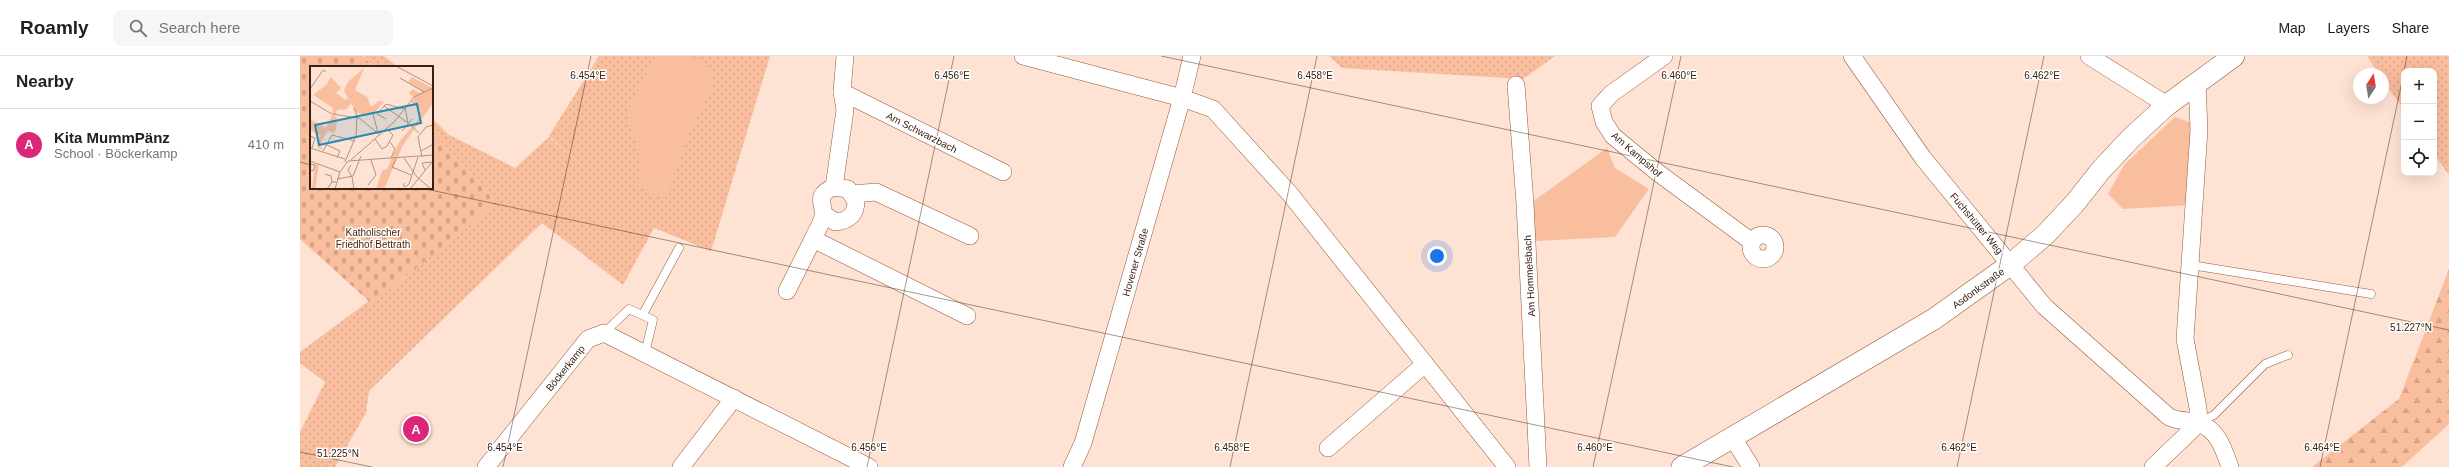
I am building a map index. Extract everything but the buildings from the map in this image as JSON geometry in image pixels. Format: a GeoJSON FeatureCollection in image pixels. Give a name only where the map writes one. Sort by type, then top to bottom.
{"type":"FeatureCollection","features":[{"type":"Feature","properties":{"kind":"street"},"geometry":{"type":"LineString","coordinates":[[834,187],[845,110],[842,92],[845,56]]}},
{"type":"Feature","properties":{"kind":"street"},"geometry":{"type":"LineString","coordinates":[[1023,56],[1182,98],[1213,109],[1290,194],[1507,467]]}},
{"type":"Feature","properties":{"kind":"street","name":"Hovener Straße"},"geometry":{"type":"LineString","coordinates":[[1072,467],[1083,443],[1182,98],[1192,56]]}},
{"type":"Feature","properties":{"kind":"street","name":"Am Kampshof"},"geometry":{"type":"LineString","coordinates":[[1664,56],[1610,94],[1600,106],[1604,122],[1613,136],[1657,172],[1752,242]]}},
{"type":"Feature","properties":{"kind":"street","name":"Fuchshütter Weg"},"geometry":{"type":"LineString","coordinates":[[1852,56],[1923,158],[2044,306],[2169,418],[2181,422],[2199,423],[2215,433],[2230,467]]}},
{"type":"Feature","properties":{"kind":"street"},"geometry":{"type":"LineString","coordinates":[[2089,56],[2167,105]]}},
{"type":"Feature","properties":{"kind":"street","name":"Asdonkstraße"},"geometry":{"type":"LineString","coordinates":[[1682,467],[1934,319],[2011,264],[2045,235],[2131,138],[2167,105],[2234,56]]}},
{"type":"Feature","properties":{"kind":"street"},"geometry":{"type":"LineString","coordinates":[[2153,467],[2199,423],[2198,408],[2185,339],[2199,130],[2197,82]]}},
{"type":"Feature","properties":{"kind":"street","name":"Am Hommelsbach"},"geometry":{"type":"LineString","coordinates":[[1516,85],[1525,203],[1538,467]]}},
{"type":"Feature","properties":{"kind":"street","name":"Am Schwarzbach"},"geometry":{"type":"LineString","coordinates":[[842,92],[1003,172]]}},
{"type":"Feature","properties":{"kind":"street"},"geometry":{"type":"LineString","coordinates":[[787,291],[813,240],[824,214],[821,201],[828,190],[834,187],[841,187],[853,194],[876,192],[970,236]]}},
{"type":"Feature","properties":{"kind":"street"},"geometry":{"type":"LineString","coordinates":[[824,214],[835,222],[848,219],[856,208],[853,194]]}},
{"type":"Feature","properties":{"kind":"street"},"geometry":{"type":"LineString","coordinates":[[813,240],[967,316]]}},
{"type":"Feature","properties":{"kind":"street"},"geometry":{"type":"LineString","coordinates":[[604,333],[869,467]]}},
{"type":"Feature","properties":{"kind":"street","name":"Böckerkamp"},"geometry":{"type":"LineString","coordinates":[[486,467],[588,339],[604,333]]}},
{"type":"Feature","properties":{"kind":"street"},"geometry":{"type":"LineString","coordinates":[[1328,448],[1425,364]]}},
{"type":"Feature","properties":{"kind":"street"},"geometry":{"type":"LineString","coordinates":[[681,467],[734,398]]}},
{"type":"Feature","properties":{"kind":"street"},"geometry":{"type":"LineString","coordinates":[[1733,438],[1751,467]]}},
{"type":"Feature","properties":{"kind":"lane"},"geometry":{"type":"LineString","coordinates":[[643,314],[679,248]]}},
{"type":"Feature","properties":{"kind":"lane"},"geometry":{"type":"LineString","coordinates":[[2191,265],[2371,294]]}},
{"type":"Feature","properties":{"kind":"lane"},"geometry":{"type":"LineString","coordinates":[[604,333],[629,309],[643,314],[653,320],[645,353]]}},
{"type":"Feature","properties":{"kind":"lane"},"geometry":{"type":"LineString","coordinates":[[2199,423],[2214,415],[2265,364],[2288,355]]}},
{"type":"Feature","properties":{"kind":"green space","name":"Katholischer Friedhof Bettrath"},"geometry":{"type":"Polygon","coordinates":[[[300,56],[363,56],[372,66],[310,66],[310,189],[433,189],[433,132],[497,203],[372,304],[300,239],[300,56]]]}},
{"type":"Feature","properties":{"kind":"green space"},"geometry":{"type":"Polygon","coordinates":[[[364,56],[384,56],[397,66],[373,66],[364,56]]]}},
{"type":"Feature","properties":{"kind":"green space"},"geometry":{"type":"Polygon","coordinates":[[[599,56],[770,56],[711,251],[654,228],[623,285],[542,223],[369,391],[366,413],[335,467],[300,467],[300,432],[325,382],[300,363],[300,352],[369,301],[372,304],[497,203],[433,132],[433,119],[449,135],[515,168],[549,137],[591,174],[549,136],[599,56]]]}},
{"type":"Feature","properties":{"kind":"green space"},"geometry":{"type":"Polygon","coordinates":[[[655,56],[690,56],[707,65],[714,82],[689,134],[665,200],[637,186],[641,161],[626,113],[655,56]]]}},
{"type":"Feature","properties":{"kind":"green space"},"geometry":{"type":"Polygon","coordinates":[[[1329,56],[1555,56],[1523,79],[1342,68],[1329,56]]]}},
{"type":"Feature","properties":{"kind":"green space"},"geometry":{"type":"Polygon","coordinates":[[[2367,56],[2449,56],[2449,175],[2437,158],[2437,68],[2401,68],[2401,106],[2389,89],[2389,68],[2375,68],[2367,56]]]}},
{"type":"Feature","properties":{"kind":"green space"},"geometry":{"type":"Polygon","coordinates":[[[2175,117],[2192,123],[2191,205],[2123,209],[2108,194],[2124,165],[2175,117]]]}},
{"type":"Feature","properties":{"kind":"green space"},"geometry":{"type":"Polygon","coordinates":[[[1607,148],[1615,168],[1649,189],[1615,237],[1535,241],[1531,203],[1607,148]]]}},
{"type":"Feature","properties":{"kind":"green space"},"geometry":{"type":"Polygon","coordinates":[[[2449,269],[2449,424],[2402,467],[2312,467],[2399,399],[2449,269]]]}},
{"type":"Feature","properties":{"kind":"place","name":"Kita MummPänz"},"geometry":{"type":"Point","coordinates":[416,429]}}]}
